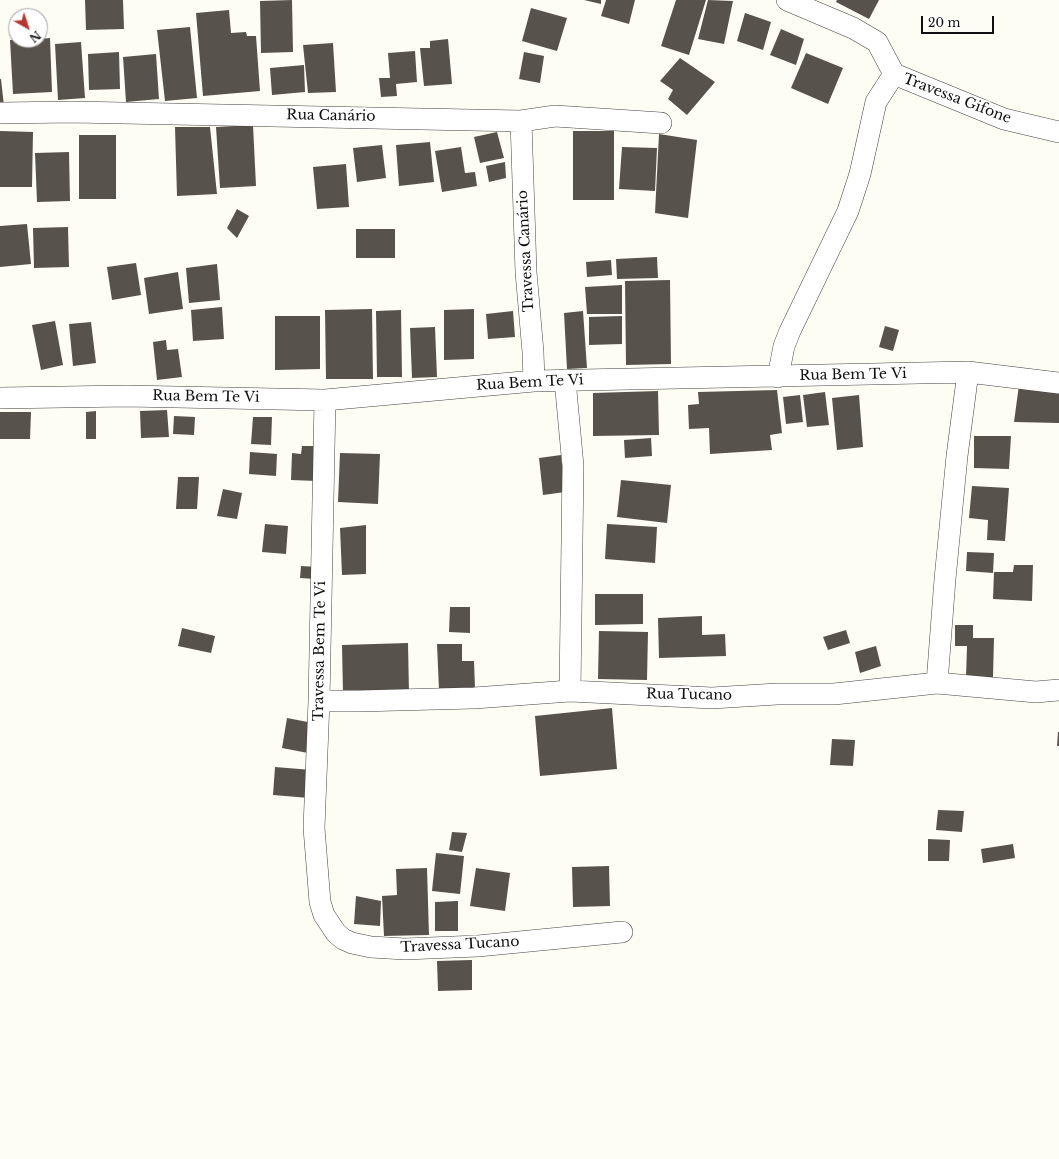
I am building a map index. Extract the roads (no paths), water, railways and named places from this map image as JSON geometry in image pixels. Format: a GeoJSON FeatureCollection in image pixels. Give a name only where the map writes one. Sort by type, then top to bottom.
{"type":"FeatureCollection","features":[{"type":"Feature","properties":{"kind":"street","name":"Travessa Gifone"},"geometry":{"type":"LineString","coordinates":[[787,0],[853,28],[877,42],[894,74],[1004,119],[1059,132]]}},
{"type":"Feature","properties":{"kind":"street"},"geometry":{"type":"LineString","coordinates":[[778,377],[784,346],[790,331],[801,306],[822,268],[848,211],[860,174],[876,102],[894,74]]}},
{"type":"Feature","properties":{"kind":"street","name":"Rua Canário"},"geometry":{"type":"LineString","coordinates":[[0,113],[73,112],[521,121],[555,116],[662,123]]}},
{"type":"Feature","properties":{"kind":"street","name":"Travessa Canário"},"geometry":{"type":"LineString","coordinates":[[521,121],[526,272],[534,381]]}},
{"type":"Feature","properties":{"kind":"street"},"geometry":{"type":"LineString","coordinates":[[937,683],[957,456],[968,372]]}},
{"type":"Feature","properties":{"kind":"street","name":"Rua Bem Te Vi"},"geometry":{"type":"LineString","coordinates":[[0,398],[128,396],[325,400],[534,381],[968,372],[1059,383]]}},
{"type":"Feature","properties":{"kind":"street"},"geometry":{"type":"LineString","coordinates":[[565,380],[573,466],[570,691]]}},
{"type":"Feature","properties":{"kind":"street","name":"Travessa Bem Te Vi"},"geometry":{"type":"LineString","coordinates":[[320,902],[314,828],[319,701],[325,400]]}},
{"type":"Feature","properties":{"kind":"street","name":"Rua Tucano"},"geometry":{"type":"LineString","coordinates":[[319,701],[474,698],[570,691],[712,698],[777,694],[834,694],[937,683],[1036,692],[1059,690]]}},
{"type":"Feature","properties":{"kind":"street","name":"Travessa Tucano"},"geometry":{"type":"LineString","coordinates":[[320,902],[324,915],[336,933],[343,939],[352,943],[371,947],[405,949],[478,946],[622,932]]}}]}
